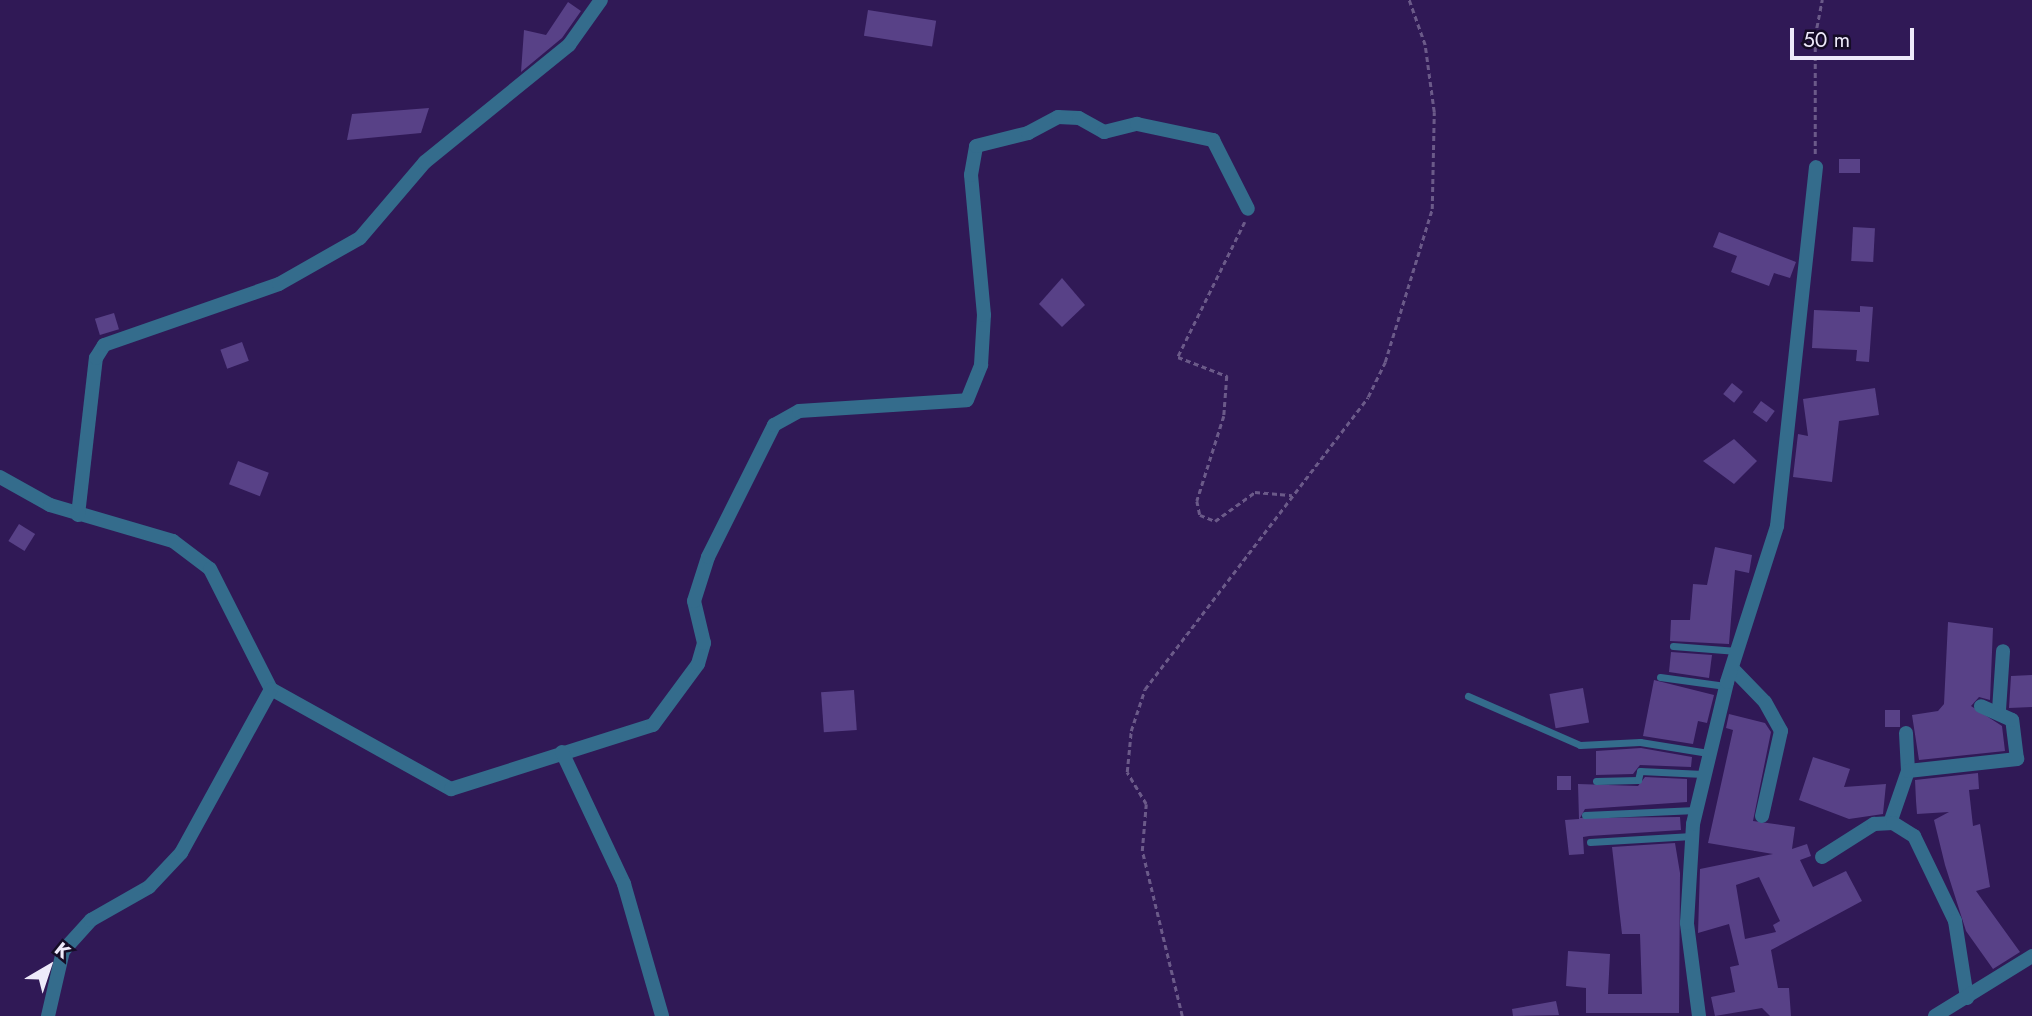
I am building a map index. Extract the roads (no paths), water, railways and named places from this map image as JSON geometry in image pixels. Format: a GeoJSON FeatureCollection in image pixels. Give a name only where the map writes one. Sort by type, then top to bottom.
{"type":"FeatureCollection","features":[{"type":"Feature","properties":{"kind":"street"},"geometry":{"type":"LineString","coordinates":[[78,515],[96,358],[104,345],[279,284],[360,237],[425,162],[569,45],[601,0]]}},
{"type":"Feature","properties":{"kind":"street"},"geometry":{"type":"LineString","coordinates":[[0,477],[78,515],[173,541],[210,569],[271,689],[451,789],[653,725],[698,664],[704,643],[694,601],[697,590],[774,425],[799,411],[967,400],[981,365],[984,315],[971,175],[976,146],[1028,133],[1058,117],[1079,118],[1104,132],[1137,124],[1213,140],[1248,209]]}},
{"type":"Feature","properties":{"kind":"street"},"geometry":{"type":"LineString","coordinates":[[1699,1016],[1687,923],[1692,836],[1703,774],[1725,687],[1777,526],[1815,167]]}},
{"type":"Feature","properties":{"kind":"street"},"geometry":{"type":"LineString","coordinates":[[1998,710],[2003,651]]}},
{"type":"Feature","properties":{"kind":"street"},"geometry":{"type":"LineString","coordinates":[[1732,668],[1765,702],[1781,731],[1762,816]]}},
{"type":"Feature","properties":{"kind":"street"},"geometry":{"type":"LineString","coordinates":[[48,1016],[63,951],[91,920],[149,887],[181,853],[271,689]]}},
{"type":"Feature","properties":{"kind":"street"},"geometry":{"type":"LineString","coordinates":[[1909,771],[2017,759],[2012,720],[1998,710],[1981,706]]}},
{"type":"Feature","properties":{"kind":"street"},"geometry":{"type":"LineString","coordinates":[[1890,823],[1909,771],[1906,733]]}},
{"type":"Feature","properties":{"kind":"street"},"geometry":{"type":"LineString","coordinates":[[562,752],[624,884],[662,1016]]}},
{"type":"Feature","properties":{"kind":"street"},"geometry":{"type":"LineString","coordinates":[[1822,857],[1864,828],[1890,823],[1914,836],[1942,888],[1961,948],[1967,998]]}},
{"type":"Feature","properties":{"kind":"street"},"geometry":{"type":"LineString","coordinates":[[1935,1016],[2032,956]]}},
{"type":"Feature","properties":{"kind":"lane"},"geometry":{"type":"LineString","coordinates":[[1673,646],[1737,651]]}},
{"type":"Feature","properties":{"kind":"lane"},"geometry":{"type":"LineString","coordinates":[[1660,677],[1725,687]]}},
{"type":"Feature","properties":{"kind":"lane"},"geometry":{"type":"LineString","coordinates":[[1468,696],[1580,745],[1640,742],[1708,753]]}},
{"type":"Feature","properties":{"kind":"lane"},"geometry":{"type":"LineString","coordinates":[[1596,781],[1638,780],[1640,771],[1703,774]]}},
{"type":"Feature","properties":{"kind":"lane"},"geometry":{"type":"LineString","coordinates":[[1585,814],[1696,810]]}},
{"type":"Feature","properties":{"kind":"lane"},"geometry":{"type":"LineString","coordinates":[[1590,842],[1692,836]]}}]}
